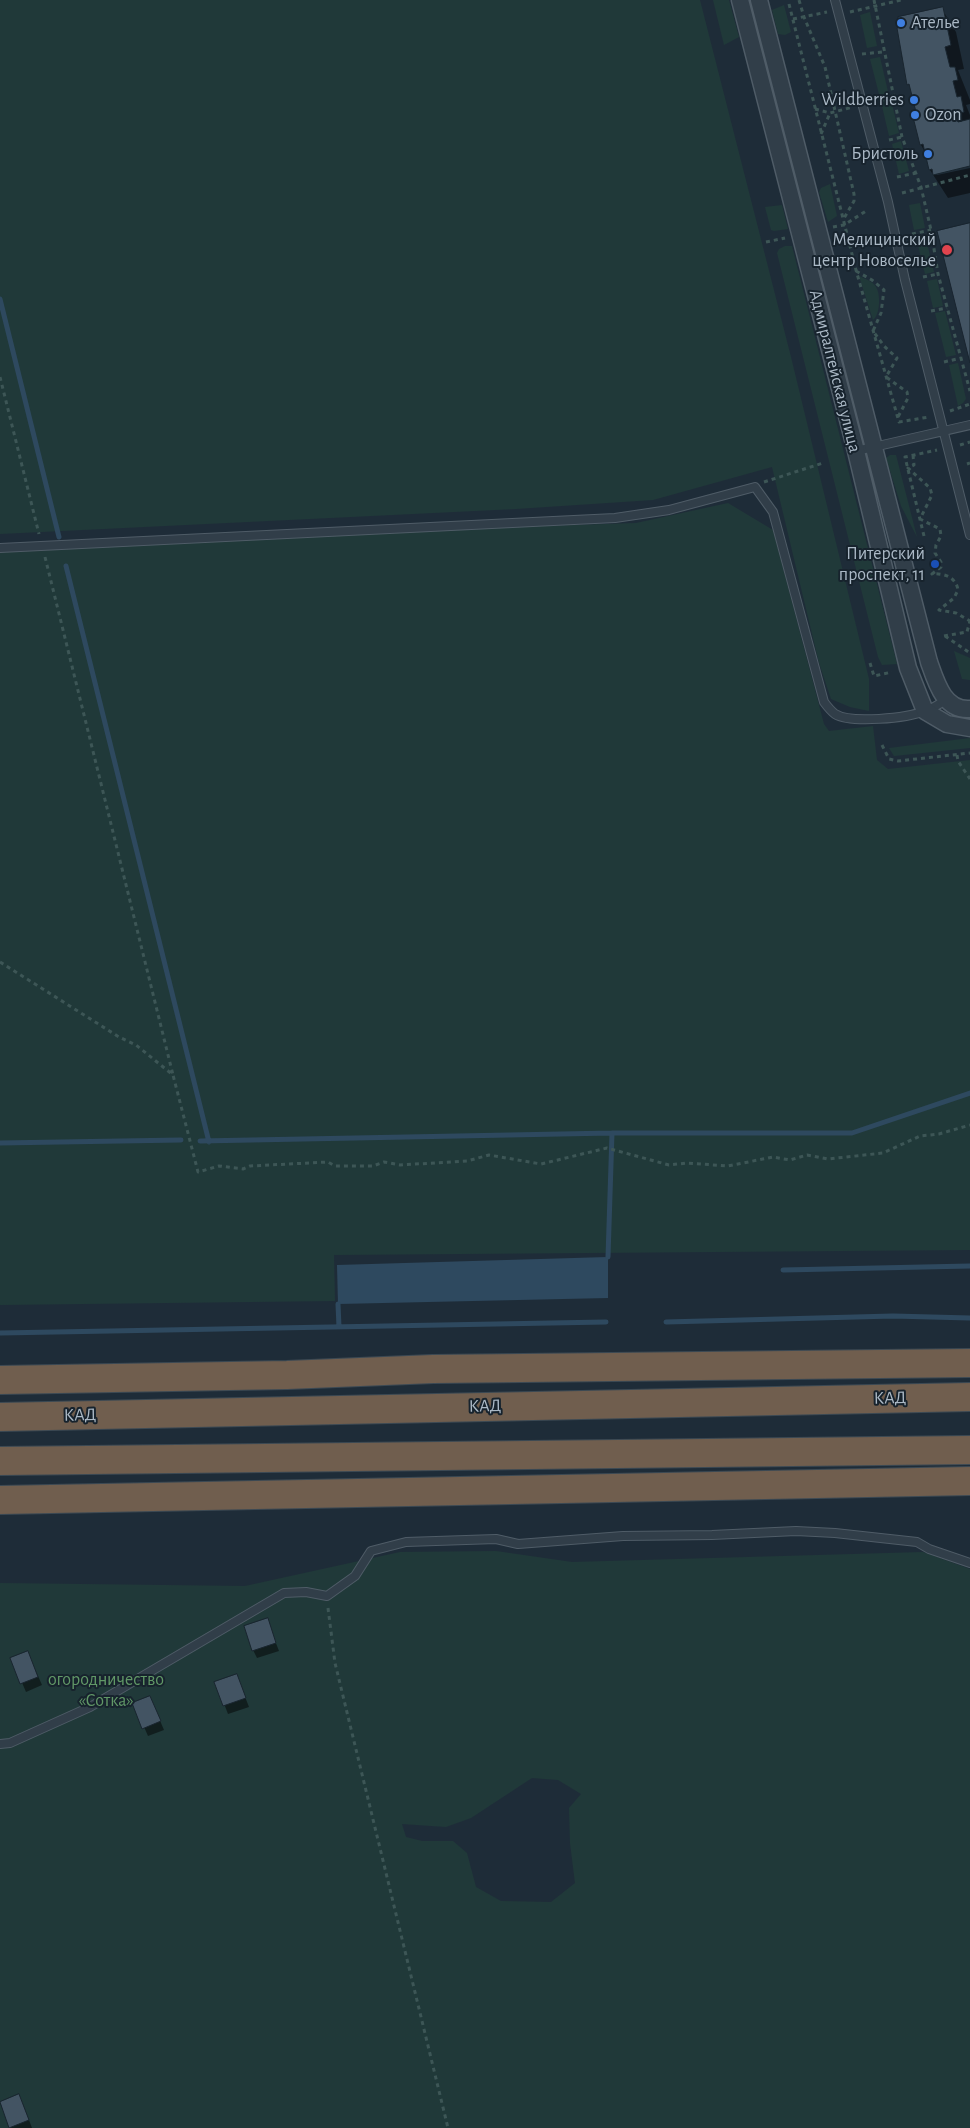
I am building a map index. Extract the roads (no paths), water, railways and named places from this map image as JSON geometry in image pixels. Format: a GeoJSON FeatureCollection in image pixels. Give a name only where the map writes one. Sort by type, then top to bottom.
{"type":"FeatureCollection","features":[{"type":"Feature","properties":{"kind":"highway"},"geometry":{"type":"LineString","coordinates":[[0,1380],[288,1375],[433,1369],[970,1363]]}},
{"type":"Feature","properties":{"kind":"highway"},"geometry":{"type":"LineString","coordinates":[[288,1375],[605,1404]]}},
{"type":"Feature","properties":{"kind":"highway","name":"КАД"},"geometry":{"type":"LineString","coordinates":[[0,1417],[970,1397]]}},
{"type":"Feature","properties":{"kind":"highway"},"geometry":{"type":"LineString","coordinates":[[0,1461],[970,1450]]}},
{"type":"Feature","properties":{"kind":"highway"},"geometry":{"type":"LineString","coordinates":[[0,1500],[970,1480]]}},
{"type":"Feature","properties":{"kind":"street","name":"Адмиралтейская улица"},"geometry":{"type":"LineString","coordinates":[[761,1],[929,662],[936,682],[946,700]]}},
{"type":"Feature","properties":{"kind":"street","name":"Адмиралтейская улица"},"geometry":{"type":"LineString","coordinates":[[741,4],[856,451],[908,668],[925,711]]}},
{"type":"Feature","properties":{"kind":"street"},"geometry":{"type":"LineString","coordinates":[[946,700],[956,707],[970,708]]}},
{"type":"Feature","properties":{"kind":"street"},"geometry":{"type":"LineString","coordinates":[[925,711],[946,724],[970,728]]}},
{"type":"Feature","properties":{"kind":"lane"},"geometry":{"type":"LineString","coordinates":[[835,0],[859,99],[888,202],[905,280],[970,535]]}},
{"type":"Feature","properties":{"kind":"lane"},"geometry":{"type":"LineString","coordinates":[[741,4],[761,1]]}},
{"type":"Feature","properties":{"kind":"lane"},"geometry":{"type":"LineString","coordinates":[[856,451],[970,425]]}},
{"type":"Feature","properties":{"kind":"lane"},"geometry":{"type":"LineString","coordinates":[[0,548],[615,518],[668,510],[755,487],[773,512],[824,702],[836,714],[849,717],[880,719],[903,717],[925,711],[946,700]]}},
{"type":"Feature","properties":{"kind":"lane"},"geometry":{"type":"LineString","coordinates":[[0,1744],[10,1743],[90,1707],[284,1594],[306,1592],[326,1596],[355,1576],[371,1551],[406,1542],[496,1539],[518,1544],[623,1536],[712,1535],[796,1531],[835,1533],[917,1542],[929,1549],[970,1563]]}},
{"type":"Feature","properties":{"kind":"water"},"geometry":{"type":"Polygon","coordinates":[[[608,1257],[608,1298],[338,1304],[337,1265],[608,1257]]]}},
{"type":"Feature","properties":{"kind":"waterway"},"geometry":{"type":"LineString","coordinates":[[0,299],[59,537]]}},
{"type":"Feature","properties":{"kind":"waterway"},"geometry":{"type":"LineString","coordinates":[[66,566],[209,1142]]}},
{"type":"Feature","properties":{"kind":"waterway"},"geometry":{"type":"LineString","coordinates":[[200,1141],[612,1133],[852,1133],[970,1093]]}},
{"type":"Feature","properties":{"kind":"waterway"},"geometry":{"type":"LineString","coordinates":[[608,1257],[612,1133]]}},
{"type":"Feature","properties":{"kind":"waterway"},"geometry":{"type":"LineString","coordinates":[[0,1143],[181,1140]]}},
{"type":"Feature","properties":{"kind":"waterway"},"geometry":{"type":"LineString","coordinates":[[783,1270],[970,1266]]}},
{"type":"Feature","properties":{"kind":"waterway"},"geometry":{"type":"LineString","coordinates":[[338,1304],[339,1327]]}},
{"type":"Feature","properties":{"kind":"waterway"},"geometry":{"type":"LineString","coordinates":[[666,1322],[893,1316],[970,1318]]}},
{"type":"Feature","properties":{"kind":"waterway"},"geometry":{"type":"LineString","coordinates":[[0,1333],[606,1322]]}},
{"type":"Feature","properties":{"kind":"place","name":"Ателье"},"geometry":{"type":"Point","coordinates":[901,23]}},
{"type":"Feature","properties":{"kind":"place","name":"Wildberries"},"geometry":{"type":"Point","coordinates":[914,100]}},
{"type":"Feature","properties":{"kind":"place","name":"Ozon"},"geometry":{"type":"Point","coordinates":[915,115]}},
{"type":"Feature","properties":{"kind":"place","name":"Бристоль"},"geometry":{"type":"Point","coordinates":[928,154]}},
{"type":"Feature","properties":{"kind":"place","name":"Медицинский центр Новоселье"},"geometry":{"type":"Point","coordinates":[947,250]}},
{"type":"Feature","properties":{"kind":"place","name":"Питерский проспект, 11"},"geometry":{"type":"Point","coordinates":[935,564]}},
{"type":"Feature","properties":{"kind":"park label","name":"огородничество «Сотка»"},"geometry":{"type":"Point","coordinates":[106,1690]}}]}
